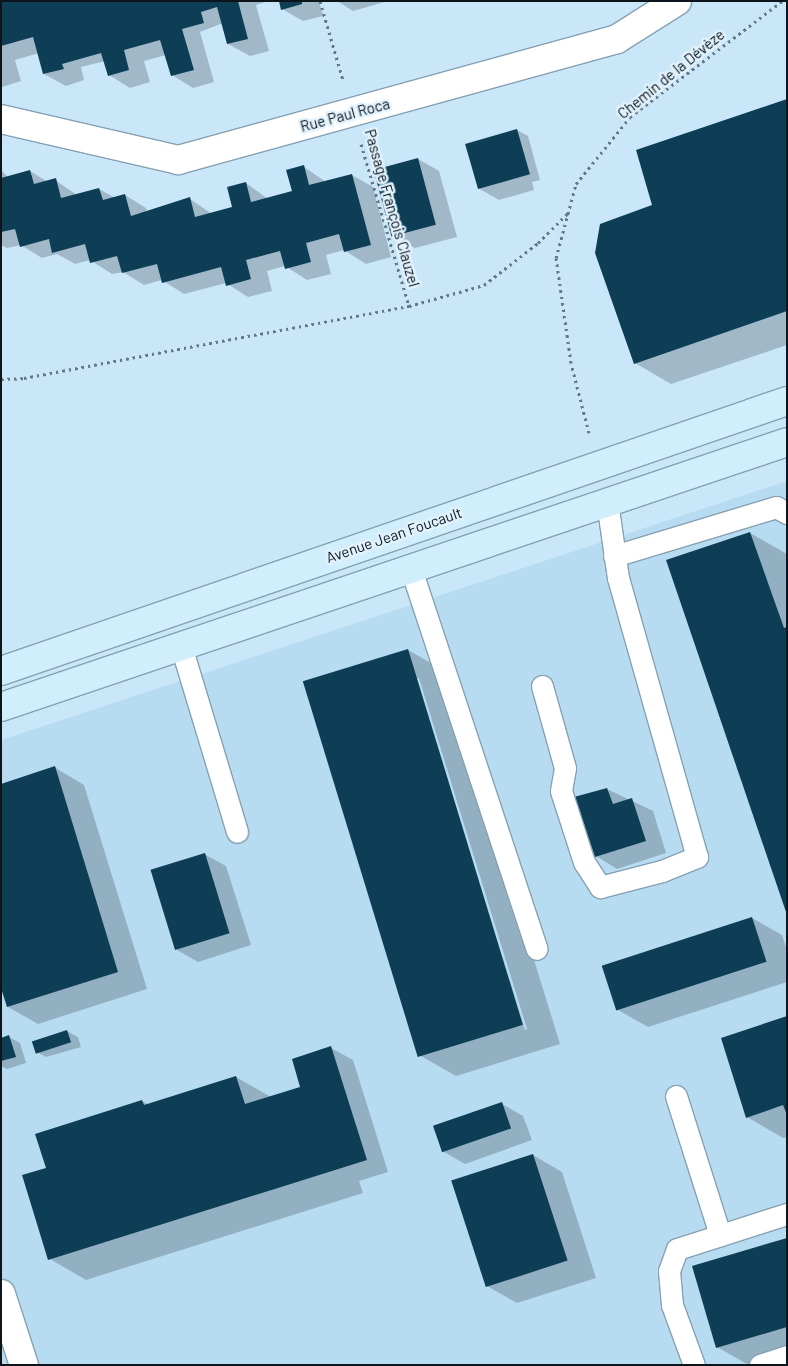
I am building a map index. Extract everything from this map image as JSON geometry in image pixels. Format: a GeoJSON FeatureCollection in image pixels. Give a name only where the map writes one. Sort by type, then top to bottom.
{"type":"FeatureCollection","features":[{"type":"Feature","properties":{"kind":"main road","name":"Avenue Jean Foucault"},"geometry":{"type":"LineString","coordinates":[[1,671],[787,401]]}},
{"type":"Feature","properties":{"kind":"main road"},"geometry":{"type":"LineString","coordinates":[[1,707],[787,442]]}},
{"type":"Feature","properties":{"kind":"street","name":"Rue Paul Roca"},"geometry":{"type":"LineString","coordinates":[[1,119],[178,160],[617,39],[678,1]]}},
{"type":"Feature","properties":{"kind":"street"},"geometry":{"type":"LineString","coordinates":[[1,1294],[24,1365]]}},
{"type":"Feature","properties":{"kind":"lane"},"geometry":{"type":"LineString","coordinates":[[542,686],[565,768],[562,791],[584,862],[600,887],[662,872],[697,858],[614,556],[607,502]]}},
{"type":"Feature","properties":{"kind":"lane"},"geometry":{"type":"LineString","coordinates":[[614,556],[776,507],[787,513]]}},
{"type":"Feature","properties":{"kind":"lane"},"geometry":{"type":"LineString","coordinates":[[411,569],[537,949]]}},
{"type":"Feature","properties":{"kind":"lane"},"geometry":{"type":"LineString","coordinates":[[181,646],[237,832]]}},
{"type":"Feature","properties":{"kind":"lane"},"geometry":{"type":"LineString","coordinates":[[676,1096],[720,1234]]}},
{"type":"Feature","properties":{"kind":"lane"},"geometry":{"type":"LineString","coordinates":[[694,1365],[672,1305],[668,1271],[677,1249],[787,1214]]}},
{"type":"Feature","properties":{"kind":"lane"},"geometry":{"type":"LineString","coordinates":[[760,1365],[787,1356]]}},
{"type":"Feature","properties":{"kind":"path","name":"Passage François Clauzel"},"geometry":{"type":"LineString","coordinates":[[320,1],[409,306]]}},
{"type":"Feature","properties":{"kind":"path","name":"Chemin de la Dévèze"},"geometry":{"type":"LineString","coordinates":[[597,465],[571,363],[556,258],[576,184],[630,117],[782,1]]}},
{"type":"Feature","properties":{"kind":"path"},"geometry":{"type":"LineString","coordinates":[[1,379],[24,378],[409,306],[484,285],[538,243],[569,212]]}},
{"type":"Feature","properties":{"kind":"shaded area"},"geometry":{"type":"Polygon","coordinates":[[[787,481],[787,1365],[1,1365],[1,740],[787,481]]]}},
{"type":"Feature","properties":{"kind":"building"},"geometry":{"type":"Polygon","coordinates":[[[1,1],[238,1],[248,39],[227,44],[217,7],[201,12],[204,23],[182,29],[194,70],[171,76],[160,40],[124,50],[129,70],[108,76],[101,53],[62,64],[64,69],[43,74],[33,37],[1,46],[1,1]]]}},
{"type":"Feature","properties":{"kind":"building"},"geometry":{"type":"Polygon","coordinates":[[[279,1],[302,1],[302,4],[281,10],[279,1]]]}},
{"type":"Feature","properties":{"kind":"building"},"geometry":{"type":"Polygon","coordinates":[[[787,99],[787,311],[634,364],[595,253],[600,224],[652,205],[636,150],[787,99]]]}},
{"type":"Feature","properties":{"kind":"building"},"geometry":{"type":"Polygon","coordinates":[[[517,129],[530,174],[478,189],[465,144],[517,129]]]}},
{"type":"Feature","properties":{"kind":"building"},"geometry":{"type":"Polygon","coordinates":[[[418,158],[436,225],[391,237],[374,170],[418,158]]]}},
{"type":"Feature","properties":{"kind":"building"},"geometry":{"type":"Polygon","coordinates":[[[304,165],[309,185],[352,174],[371,245],[344,252],[339,234],[306,243],[311,262],[285,269],[280,251],[246,260],[251,279],[226,286],[221,267],[162,283],[157,264],[122,273],[117,256],[90,263],[85,244],[52,253],[49,239],[20,247],[15,229],[1,232],[1,178],[30,170],[34,184],[56,178],[61,198],[99,188],[103,200],[125,194],[131,216],[190,197],[195,217],[232,207],[227,187],[246,182],[251,202],[292,191],[286,170],[304,165]]]}},
{"type":"Feature","properties":{"kind":"building"},"geometry":{"type":"Polygon","coordinates":[[[750,532],[784,628],[787,627],[786,912],[666,560],[750,532]]]}},
{"type":"Feature","properties":{"kind":"building"},"geometry":{"type":"Polygon","coordinates":[[[408,649],[523,1025],[418,1057],[303,681],[408,649]]]}},
{"type":"Feature","properties":{"kind":"building"},"geometry":{"type":"Polygon","coordinates":[[[55,766],[118,972],[7,1007],[1,988],[1,784],[55,766]]]}},
{"type":"Feature","properties":{"kind":"building"},"geometry":{"type":"Polygon","coordinates":[[[607,788],[613,804],[632,798],[646,841],[595,857],[574,797],[607,788]]]}},
{"type":"Feature","properties":{"kind":"building"},"geometry":{"type":"Polygon","coordinates":[[[205,853],[230,933],[175,950],[150,870],[205,853]]]}},
{"type":"Feature","properties":{"kind":"building"},"geometry":{"type":"Polygon","coordinates":[[[752,917],[767,962],[616,1011],[602,966],[752,917]]]}},
{"type":"Feature","properties":{"kind":"building"},"geometry":{"type":"Polygon","coordinates":[[[787,1016],[787,1115],[783,1105],[746,1118],[721,1038],[787,1016]]]}},
{"type":"Feature","properties":{"kind":"building"},"geometry":{"type":"Polygon","coordinates":[[[67,1030],[71,1042],[36,1054],[32,1041],[67,1030]]]}},
{"type":"Feature","properties":{"kind":"building"},"geometry":{"type":"Polygon","coordinates":[[[9,1035],[16,1057],[1,1061],[1,1038],[9,1035]]]}},
{"type":"Feature","properties":{"kind":"building"},"geometry":{"type":"Polygon","coordinates":[[[331,1046],[367,1160],[48,1260],[22,1175],[46,1168],[35,1134],[142,1100],[144,1105],[236,1076],[245,1104],[300,1087],[292,1059],[331,1046]]]}},
{"type":"Feature","properties":{"kind":"building"},"geometry":{"type":"Polygon","coordinates":[[[502,1102],[511,1128],[442,1152],[433,1126],[502,1102]]]}},
{"type":"Feature","properties":{"kind":"building"},"geometry":{"type":"Polygon","coordinates":[[[533,1154],[568,1261],[486,1287],[451,1181],[533,1154]]]}},
{"type":"Feature","properties":{"kind":"building"},"geometry":{"type":"Polygon","coordinates":[[[787,1238],[787,1327],[716,1348],[692,1266],[787,1238]]]}}]}
